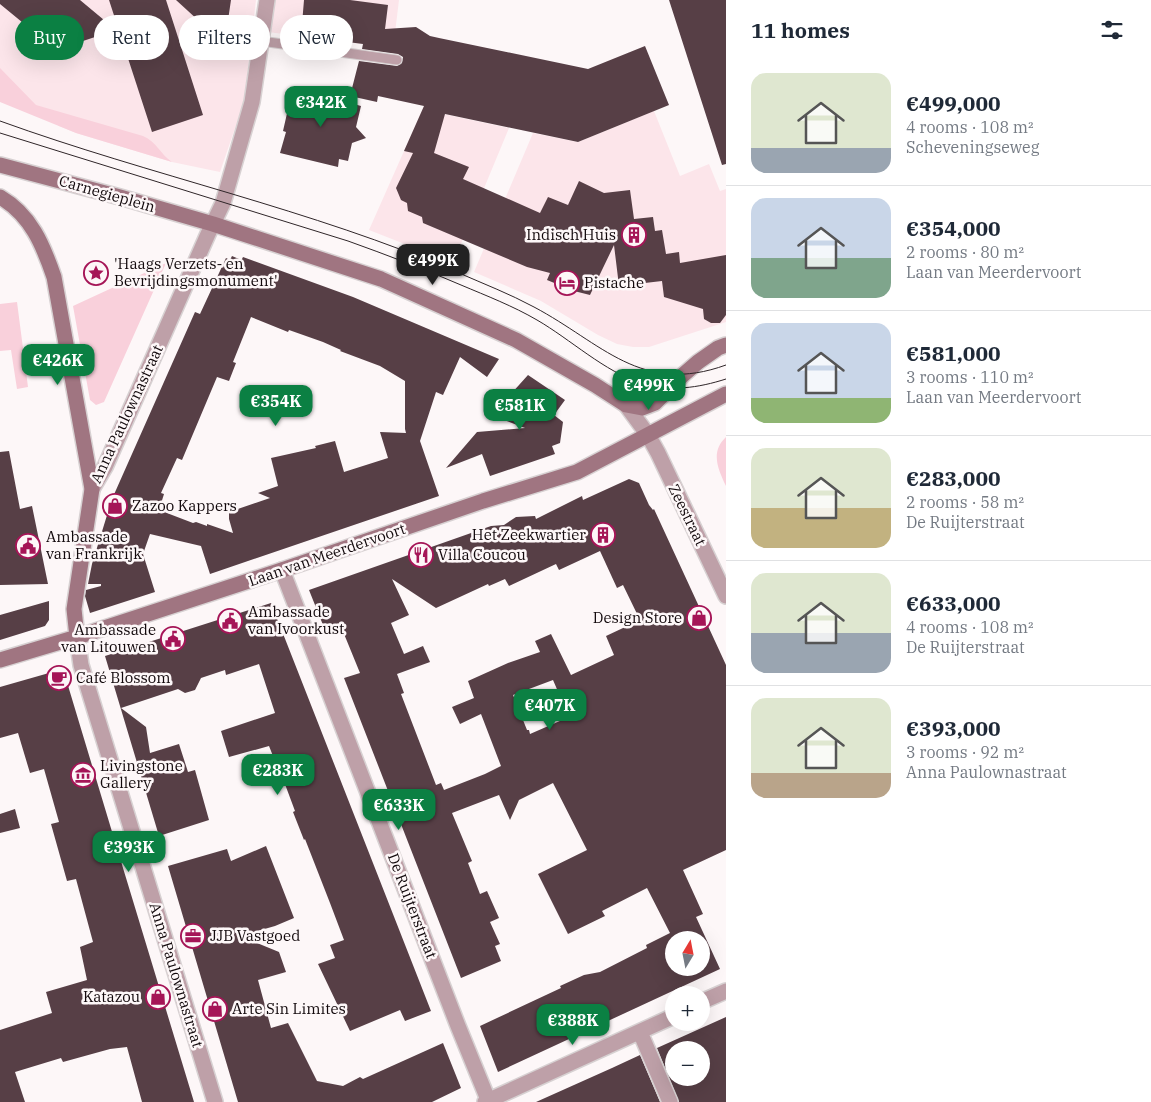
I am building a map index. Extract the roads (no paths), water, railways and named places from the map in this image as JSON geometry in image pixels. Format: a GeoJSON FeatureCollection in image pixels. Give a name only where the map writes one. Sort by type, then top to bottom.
{"type":"FeatureCollection","features":[{"type":"Feature","properties":{"kind":"street","name":"Anna Paulownastraat"},"geometry":{"type":"LineString","coordinates":[[265,15],[267,0]]}},
{"type":"Feature","properties":{"kind":"street","name":"Anna Paulownastraat"},"geometry":{"type":"LineString","coordinates":[[215,1102],[81,665],[74,609],[92,489],[105,467],[223,203],[252,102],[258,60]]}},
{"type":"Feature","properties":{"kind":"street","name":"Carnegieplein"},"geometry":{"type":"LineString","coordinates":[[0,165],[213,224],[381,279],[516,340],[626,405]]}},
{"type":"Feature","properties":{"kind":"street"},"geometry":{"type":"LineString","coordinates":[[0,197],[24,216],[33,227],[44,248],[54,277],[92,489]]}},
{"type":"Feature","properties":{"kind":"street"},"geometry":{"type":"LineString","coordinates":[[626,405],[642,408],[655,403],[698,362],[718,348],[726,345]]}},
{"type":"Feature","properties":{"kind":"street","name":"Laan van Meerdervoort"},"geometry":{"type":"LineString","coordinates":[[0,660],[77,637],[282,570],[483,501],[577,472],[726,394]]}},
{"type":"Feature","properties":{"kind":"street","name":"Zeestraat"},"geometry":{"type":"LineString","coordinates":[[626,405],[648,435],[658,454],[726,596]]}},
{"type":"Feature","properties":{"kind":"street","name":"De Ruijterstraat"},"geometry":{"type":"LineString","coordinates":[[282,570],[487,1102]]}},
{"type":"Feature","properties":{"kind":"street"},"geometry":{"type":"LineString","coordinates":[[710,998],[726,990]]}},
{"type":"Feature","properties":{"kind":"street"},"geometry":{"type":"LineString","coordinates":[[487,1102],[665,1020]]}},
{"type":"Feature","properties":{"kind":"street"},"geometry":{"type":"LineString","coordinates":[[640,1032],[670,1102]]}},
{"type":"Feature","properties":{"kind":"lane"},"geometry":{"type":"LineString","coordinates":[[270,42],[397,60]]}},
{"type":"Feature","properties":{"kind":"tram line"},"geometry":{"type":"LineString","coordinates":[[0,121],[57,141],[289,211],[403,250],[525,302],[602,349],[646,370],[670,374],[696,373],[726,365]]}},
{"type":"Feature","properties":{"kind":"tram line"},"geometry":{"type":"LineString","coordinates":[[0,133],[348,241],[405,262],[519,310],[614,371],[641,383],[652,386],[684,388],[726,379]]}},
{"type":"Feature","properties":{"kind":"place","name":"Indisch Huis"},"geometry":{"type":"Point","coordinates":[634,235]}},
{"type":"Feature","properties":{"kind":"place","name":"'Haags Verzets- en Bevrijdingsmonument'"},"geometry":{"type":"Point","coordinates":[96,273]}},
{"type":"Feature","properties":{"kind":"place","name":"Pistache"},"geometry":{"type":"Point","coordinates":[567,283]}},
{"type":"Feature","properties":{"kind":"place","name":"Zazoo Kappers"},"geometry":{"type":"Point","coordinates":[115,506]}},
{"type":"Feature","properties":{"kind":"place","name":"Het Zeekwartier"},"geometry":{"type":"Point","coordinates":[603,535]}},
{"type":"Feature","properties":{"kind":"place","name":"Ambassade van Frankrijk"},"geometry":{"type":"Point","coordinates":[28,546]}},
{"type":"Feature","properties":{"kind":"place","name":"Villa Coucou"},"geometry":{"type":"Point","coordinates":[421,555]}},
{"type":"Feature","properties":{"kind":"place","name":"Design Store"},"geometry":{"type":"Point","coordinates":[699,618]}},
{"type":"Feature","properties":{"kind":"place","name":"Ambassade van Ivoorkust"},"geometry":{"type":"Point","coordinates":[230,621]}},
{"type":"Feature","properties":{"kind":"place","name":"Ambassade van Litouwen"},"geometry":{"type":"Point","coordinates":[173,639]}},
{"type":"Feature","properties":{"kind":"place","name":"Café Blossom"},"geometry":{"type":"Point","coordinates":[59,678]}},
{"type":"Feature","properties":{"kind":"place","name":"Livingstone Gallery"},"geometry":{"type":"Point","coordinates":[83,775]}},
{"type":"Feature","properties":{"kind":"place","name":"JJB Vastgoed"},"geometry":{"type":"Point","coordinates":[193,936]}},
{"type":"Feature","properties":{"kind":"place","name":"Katazou"},"geometry":{"type":"Point","coordinates":[158,997]}},
{"type":"Feature","properties":{"kind":"place","name":"Arte Sin Limites"},"geometry":{"type":"Point","coordinates":[215,1009]}}]}
